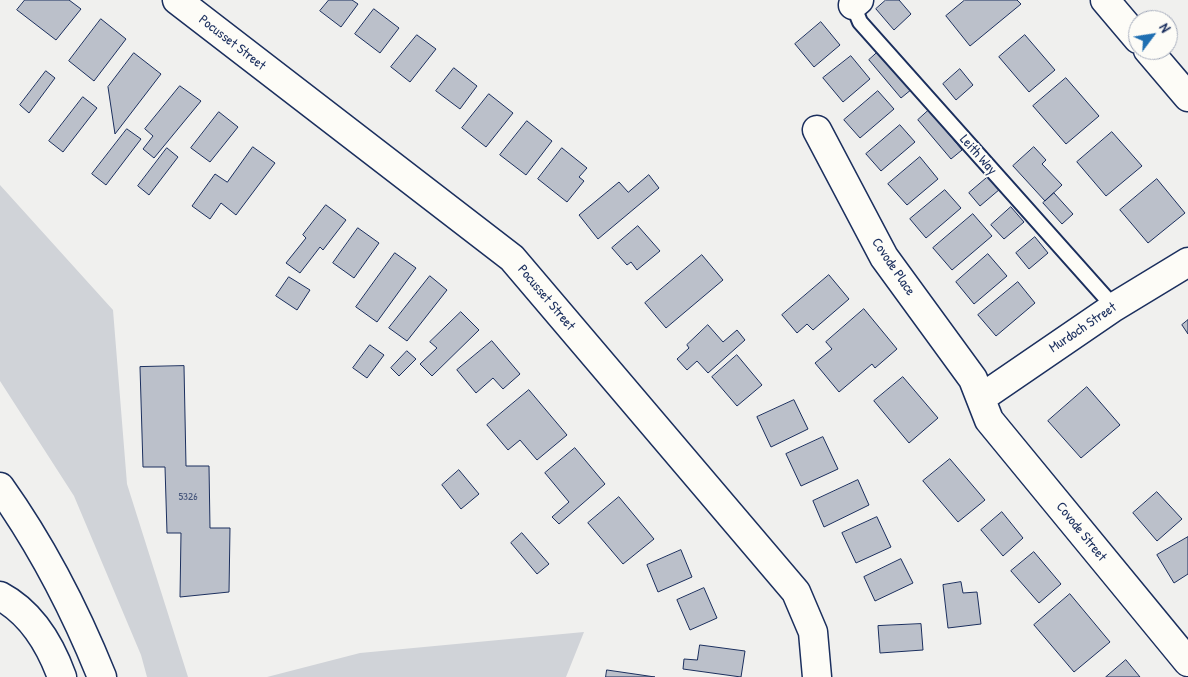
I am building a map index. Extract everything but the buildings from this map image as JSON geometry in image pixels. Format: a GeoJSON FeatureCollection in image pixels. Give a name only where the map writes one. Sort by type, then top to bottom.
{"type":"FeatureCollection","features":[{"type":"Feature","properties":{"kind":"main road","name":"Pocusset Street"},"geometry":{"type":"LineString","coordinates":[[177,0],[512,258],[796,592],[813,632],[817,677]]}},
{"type":"Feature","properties":{"kind":"main road"},"geometry":{"type":"LineString","coordinates":[[1105,0],[1128,27]]}},
{"type":"Feature","properties":{"kind":"main road"},"geometry":{"type":"LineString","coordinates":[[1157,60],[1188,97]]}},
{"type":"Feature","properties":{"kind":"main road","name":"Covode Place"},"geometry":{"type":"LineString","coordinates":[[817,130],[884,257],[973,379],[981,398]]}},
{"type":"Feature","properties":{"kind":"main road","name":"Murdoch Street"},"geometry":{"type":"LineString","coordinates":[[981,398],[1114,307],[1188,262]]}},
{"type":"Feature","properties":{"kind":"main road","name":"Covode Street"},"geometry":{"type":"LineString","coordinates":[[981,398],[989,420],[1188,662]]}},
{"type":"Feature","properties":{"kind":"main road"},"geometry":{"type":"LineString","coordinates":[[0,487],[48,562],[68,600],[102,677]]}},
{"type":"Feature","properties":{"kind":"main road"},"geometry":{"type":"LineString","coordinates":[[0,596],[22,612],[35,626],[47,642],[62,677]]}},
{"type":"Feature","properties":{"kind":"lane","name":"Leith Way"},"geometry":{"type":"LineString","coordinates":[[856,2],[860,22],[1114,307]]}},
{"type":"Feature","properties":{"kind":"shaded area"},"geometry":{"type":"Polygon","coordinates":[[[0,185],[113,310],[127,484],[188,677],[147,677],[141,655],[74,496],[0,381],[0,185]]]}},
{"type":"Feature","properties":{"kind":"shaded area"},"geometry":{"type":"Polygon","coordinates":[[[584,632],[566,677],[267,677],[360,653],[584,632]]]}}]}
